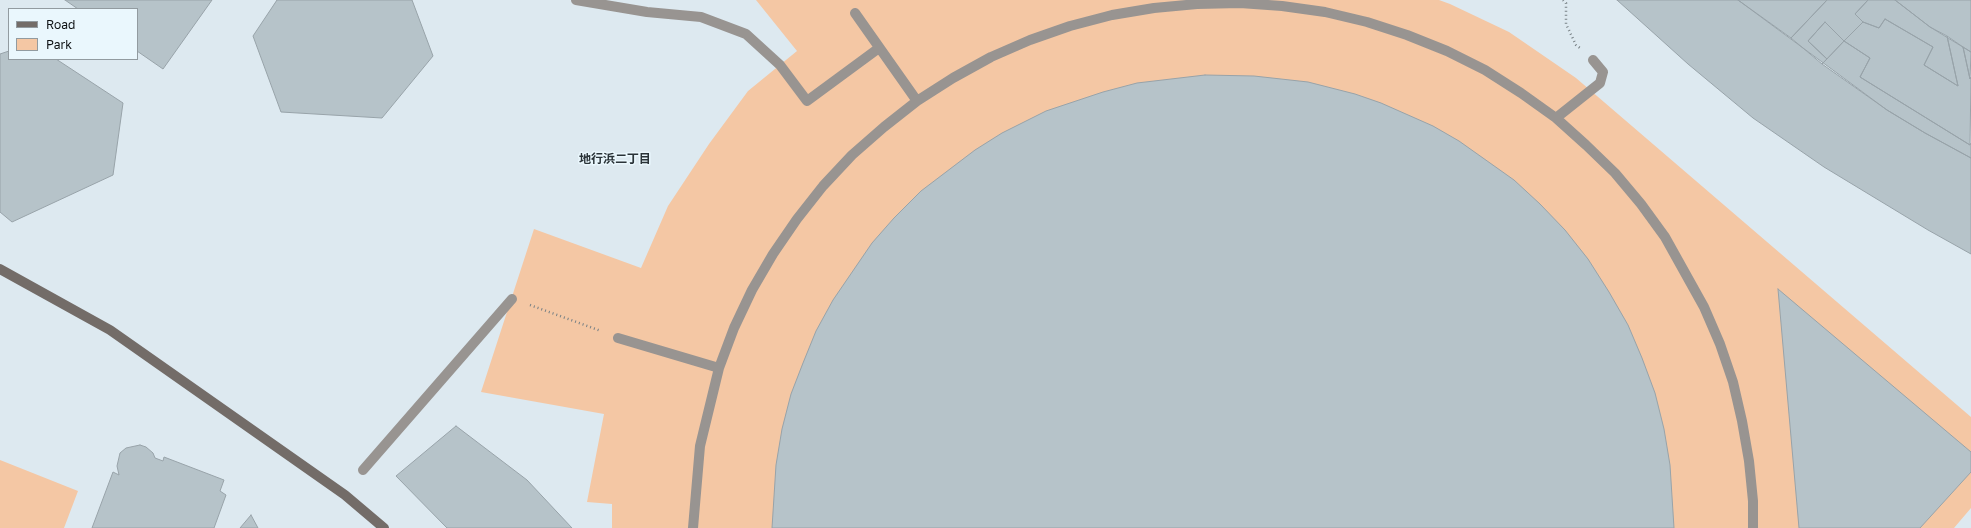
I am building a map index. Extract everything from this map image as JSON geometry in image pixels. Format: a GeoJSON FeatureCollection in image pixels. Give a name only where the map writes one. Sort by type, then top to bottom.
{"type":"FeatureCollection","features":[{"type":"Feature","properties":{"kind":"street"},"geometry":{"type":"LineString","coordinates":[[576,0],[647,12],[702,17],[746,34],[780,65],[807,101],[879,48]]}},
{"type":"Feature","properties":{"kind":"street"},"geometry":{"type":"LineString","coordinates":[[693,528],[700,446],[720,368],[734,328],[752,290],[773,254],[797,219],[823,186],[852,155],[917,101],[990,57],[1030,40],[1070,26],[1112,15],[1154,8],[1197,4],[1240,3],[1282,6],[1325,12],[1366,22],[1407,35],[1446,51],[1485,70],[1522,93],[1556,118],[1615,173],[1641,204],[1665,237],[1704,307],[1731,376],[1742,421],[1749,461],[1753,528]]}},
{"type":"Feature","properties":{"kind":"street"},"geometry":{"type":"LineString","coordinates":[[855,13],[917,101]]}},
{"type":"Feature","properties":{"kind":"street"},"geometry":{"type":"LineString","coordinates":[[1556,118],[1600,83],[1603,72],[1594,60]]}},
{"type":"Feature","properties":{"kind":"street"},"geometry":{"type":"LineString","coordinates":[[0,269],[110,330],[345,495],[384,528]]}},
{"type":"Feature","properties":{"kind":"street"},"geometry":{"type":"LineString","coordinates":[[363,470],[512,299]]}},
{"type":"Feature","properties":{"kind":"street"},"geometry":{"type":"LineString","coordinates":[[618,338],[720,368]]}},
{"type":"Feature","properties":{"kind":"path"},"geometry":{"type":"LineString","coordinates":[[1563,0],[1566,3],[1566,24],[1576,45],[1594,60]]}},
{"type":"Feature","properties":{"kind":"path"},"geometry":{"type":"LineString","coordinates":[[512,299],[618,338]]}},
{"type":"Feature","properties":{"kind":"green space"},"geometry":{"type":"Polygon","coordinates":[[[756,0],[1439,0],[1450,4],[1509,32],[1576,78],[1971,417],[1971,508],[1954,528],[612,528],[612,504],[587,502],[604,414],[481,392],[534,229],[641,268],[668,206],[709,144],[748,91],[797,51],[756,0]]]}},
{"type":"Feature","properties":{"kind":"green space"},"geometry":{"type":"Polygon","coordinates":[[[0,460],[78,491],[64,528],[0,528],[0,460]]]}},
{"type":"Feature","properties":{"kind":"building"},"geometry":{"type":"Polygon","coordinates":[[[65,0],[212,0],[163,69],[138,52],[138,8],[77,8],[65,0]]]}},
{"type":"Feature","properties":{"kind":"building"},"geometry":{"type":"Polygon","coordinates":[[[277,0],[412,0],[433,56],[382,118],[281,112],[253,36],[277,0]]]}},
{"type":"Feature","properties":{"kind":"building"},"geometry":{"type":"Polygon","coordinates":[[[1617,0],[1738,0],[1887,110],[1971,158],[1971,254],[1928,230],[1824,167],[1753,118],[1688,64],[1617,0]]]}},
{"type":"Feature","properties":{"kind":"building"},"geometry":{"type":"Polygon","coordinates":[[[1738,0],[1827,0],[1791,38],[1738,0]]]}},
{"type":"Feature","properties":{"kind":"building"},"geometry":{"type":"Polygon","coordinates":[[[1827,0],[1868,0],[1855,14],[1863,22],[1844,41],[1825,22],[1808,41],[1827,59],[1822,64],[1791,38],[1827,0]]]}},
{"type":"Feature","properties":{"kind":"building"},"geometry":{"type":"Polygon","coordinates":[[[1868,0],[1895,0],[1930,27],[1947,36],[1958,86],[1924,65],[1933,47],[1885,19],[1879,28],[1863,22],[1855,14],[1868,0]]]}},
{"type":"Feature","properties":{"kind":"building"},"geometry":{"type":"Polygon","coordinates":[[[1895,0],[1971,0],[1971,52],[1930,27],[1895,0]]]}},
{"type":"Feature","properties":{"kind":"building"},"geometry":{"type":"Polygon","coordinates":[[[1885,19],[1933,47],[1924,65],[1958,86],[1947,36],[1963,47],[1970,79],[1971,77],[1970,145],[1860,77],[1870,58],[1844,41],[1863,22],[1879,28],[1885,19]]]}},
{"type":"Feature","properties":{"kind":"building"},"geometry":{"type":"Polygon","coordinates":[[[1825,22],[1844,41],[1827,59],[1808,41],[1825,22]]]}},
{"type":"Feature","properties":{"kind":"building"},"geometry":{"type":"Polygon","coordinates":[[[1844,41],[1870,58],[1860,77],[1970,145],[1971,143],[1971,158],[1887,110],[1822,64],[1844,41]]]}},
{"type":"Feature","properties":{"kind":"building"},"geometry":{"type":"Polygon","coordinates":[[[1963,47],[1971,52],[1970,79],[1963,47]]]}},
{"type":"Feature","properties":{"kind":"building"},"geometry":{"type":"Polygon","coordinates":[[[8,51],[8,60],[58,60],[123,103],[113,175],[12,222],[0,212],[0,54],[8,51]]]}},
{"type":"Feature","properties":{"kind":"building"},"geometry":{"type":"Polygon","coordinates":[[[1205,75],[1254,76],[1308,82],[1355,94],[1381,103],[1433,126],[1459,141],[1514,180],[1540,204],[1565,230],[1588,259],[1628,325],[1642,358],[1655,393],[1664,429],[1670,465],[1674,528],[772,528],[776,465],[782,429],[791,394],[803,363],[816,331],[833,300],[872,243],[894,218],[921,191],[975,150],[1002,133],[1046,111],[1103,92],[1137,83],[1205,75]]]}},
{"type":"Feature","properties":{"kind":"building"},"geometry":{"type":"Polygon","coordinates":[[[1778,289],[1971,452],[1971,472],[1920,528],[1799,528],[1778,289]]]}},
{"type":"Feature","properties":{"kind":"building"},"geometry":{"type":"Polygon","coordinates":[[[456,426],[527,480],[572,528],[447,528],[396,476],[456,426]]]}},
{"type":"Feature","properties":{"kind":"building"},"geometry":{"type":"Polygon","coordinates":[[[140,445],[146,447],[153,453],[155,458],[163,461],[164,457],[224,480],[220,491],[226,495],[214,528],[92,528],[113,472],[119,475],[117,466],[120,453],[126,448],[140,445]]]}},
{"type":"Feature","properties":{"kind":"building"},"geometry":{"type":"Polygon","coordinates":[[[251,515],[258,528],[240,528],[251,515]]]}},
{"type":"Feature","properties":{"kind":"district","name":"地行浜二丁目"},"geometry":{"type":"Point","coordinates":[615,159]}}]}
